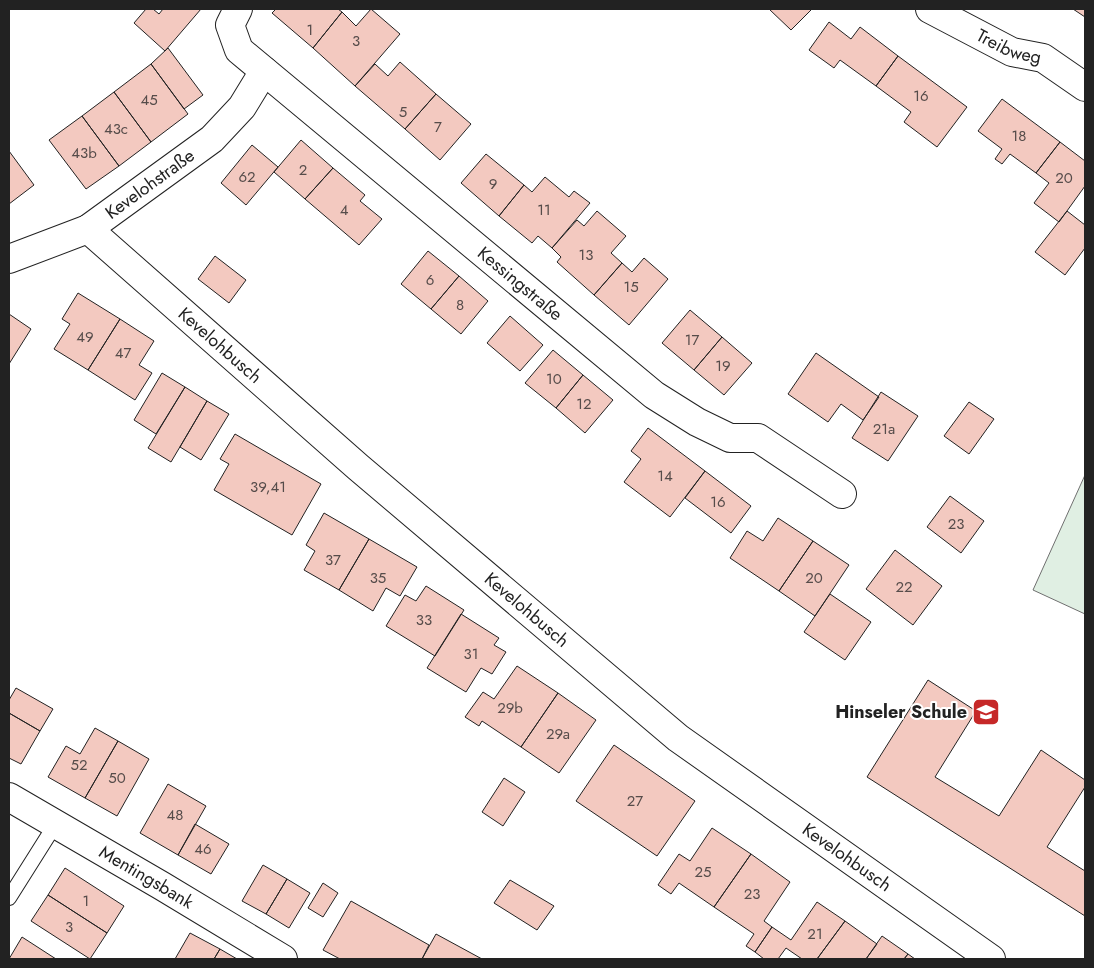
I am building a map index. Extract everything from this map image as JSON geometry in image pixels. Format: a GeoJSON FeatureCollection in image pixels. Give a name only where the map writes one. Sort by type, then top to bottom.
{"type":"FeatureCollection","features":[{"type":"Feature","properties":{"kind":"street","name":"Treibweg"},"geometry":{"type":"LineString","coordinates":[[930,9],[1012,52],[1043,58],[1085,87]]}},
{"type":"Feature","properties":{"kind":"street","name":"Kessingstraße"},"geometry":{"type":"LineString","coordinates":[[234,17],[239,50],[654,395],[697,422],[730,438],[758,438],[842,494]]}},
{"type":"Feature","properties":{"kind":"street","name":"Kevelohstraße"},"geometry":{"type":"LineString","coordinates":[[9,259],[88,229],[212,139],[242,107],[264,71]]}},
{"type":"Feature","properties":{"kind":"street","name":"Kevelohbusch"},"geometry":{"type":"LineString","coordinates":[[88,229],[358,467],[678,738],[991,959]]}},
{"type":"Feature","properties":{"kind":"street","name":"Mentingsbank"},"geometry":{"type":"LineString","coordinates":[[9,797],[283,959]]}},
{"type":"Feature","properties":{"kind":"lane"},"geometry":{"type":"LineString","coordinates":[[9,898],[55,825]]}},
{"type":"Feature","properties":{"kind":"green space"},"geometry":{"type":"Polygon","coordinates":[[[1085,475],[1085,614],[1033,590],[1085,475]]]}},
{"type":"Feature","properties":{"kind":"building"},"geometry":{"type":"Polygon","coordinates":[[[146,9],[153,9],[159,14],[163,9],[201,9],[165,51],[134,23],[146,9]]]}},
{"type":"Feature","properties":{"kind":"building"},"geometry":{"type":"Polygon","coordinates":[[[276,9],[338,9],[342,12],[313,48],[272,13],[276,9]]]}},
{"type":"Feature","properties":{"kind":"building"},"geometry":{"type":"Polygon","coordinates":[[[371,9],[400,34],[355,86],[313,48],[342,12],[356,26],[371,9]]]}},
{"type":"Feature","properties":{"kind":"building"},"geometry":{"type":"Polygon","coordinates":[[[769,9],[812,9],[791,30],[769,9]]]}},
{"type":"Feature","properties":{"kind":"building"},"geometry":{"type":"Polygon","coordinates":[[[1073,9],[1085,9],[1085,17],[1073,9]]]}},
{"type":"Feature","properties":{"kind":"building"},"geometry":{"type":"Polygon","coordinates":[[[829,22],[851,39],[860,27],[898,56],[876,86],[840,60],[834,68],[809,50],[829,22]]]}},
{"type":"Feature","properties":{"kind":"building"},"geometry":{"type":"Polygon","coordinates":[[[168,48],[203,95],[184,109],[151,64],[168,48]]]}},
{"type":"Feature","properties":{"kind":"building"},"geometry":{"type":"Polygon","coordinates":[[[898,56],[967,107],[937,147],[904,122],[911,112],[876,86],[898,56]]]}},
{"type":"Feature","properties":{"kind":"building"},"geometry":{"type":"Polygon","coordinates":[[[400,62],[436,94],[405,129],[355,86],[375,64],[388,76],[400,62]]]}},
{"type":"Feature","properties":{"kind":"building"},"geometry":{"type":"Polygon","coordinates":[[[151,64],[188,114],[151,142],[114,92],[151,64]]]}},
{"type":"Feature","properties":{"kind":"building"},"geometry":{"type":"Polygon","coordinates":[[[114,92],[151,142],[119,166],[82,116],[114,92]]]}},
{"type":"Feature","properties":{"kind":"building"},"geometry":{"type":"Polygon","coordinates":[[[436,94],[471,124],[440,160],[405,129],[436,94]]]}},
{"type":"Feature","properties":{"kind":"building"},"geometry":{"type":"Polygon","coordinates":[[[1002,99],[1060,142],[1036,173],[1010,154],[1002,164],[995,159],[1002,149],[978,131],[1002,99]]]}},
{"type":"Feature","properties":{"kind":"building"},"geometry":{"type":"Polygon","coordinates":[[[82,116],[119,166],[86,189],[49,140],[82,116]]]}},
{"type":"Feature","properties":{"kind":"building"},"geometry":{"type":"Polygon","coordinates":[[[301,140],[333,168],[305,199],[274,172],[301,140]]]}},
{"type":"Feature","properties":{"kind":"building"},"geometry":{"type":"Polygon","coordinates":[[[1060,142],[1085,161],[1085,186],[1059,222],[1034,203],[1049,183],[1036,173],[1060,142]]]}},
{"type":"Feature","properties":{"kind":"building"},"geometry":{"type":"Polygon","coordinates":[[[252,145],[278,167],[246,205],[221,183],[252,145]]]}},
{"type":"Feature","properties":{"kind":"building"},"geometry":{"type":"Polygon","coordinates":[[[9,151],[34,185],[9,204],[9,151]]]}},
{"type":"Feature","properties":{"kind":"building"},"geometry":{"type":"Polygon","coordinates":[[[486,154],[524,185],[499,216],[461,183],[486,154]]]}},
{"type":"Feature","properties":{"kind":"building"},"geometry":{"type":"Polygon","coordinates":[[[333,168],[365,195],[360,201],[382,219],[359,245],[305,199],[333,168]]]}},
{"type":"Feature","properties":{"kind":"building"},"geometry":{"type":"Polygon","coordinates":[[[545,177],[569,197],[574,191],[590,203],[552,248],[538,236],[532,243],[499,216],[524,185],[532,192],[545,177]]]}},
{"type":"Feature","properties":{"kind":"building"},"geometry":{"type":"Polygon","coordinates":[[[597,211],[626,236],[611,253],[622,263],[594,295],[557,262],[561,257],[552,248],[577,220],[584,226],[597,211]]]}},
{"type":"Feature","properties":{"kind":"building"},"geometry":{"type":"Polygon","coordinates":[[[1067,211],[1085,225],[1085,248],[1065,275],[1035,252],[1067,211]]]}},
{"type":"Feature","properties":{"kind":"building"},"geometry":{"type":"Polygon","coordinates":[[[428,251],[459,276],[431,309],[401,284],[428,251]]]}},
{"type":"Feature","properties":{"kind":"building"},"geometry":{"type":"Polygon","coordinates":[[[215,256],[246,280],[229,303],[198,279],[215,256]]]}},
{"type":"Feature","properties":{"kind":"building"},"geometry":{"type":"Polygon","coordinates":[[[644,258],[668,279],[629,325],[594,295],[622,263],[632,272],[644,258]]]}},
{"type":"Feature","properties":{"kind":"building"},"geometry":{"type":"Polygon","coordinates":[[[459,276],[488,301],[461,334],[431,309],[459,276]]]}},
{"type":"Feature","properties":{"kind":"building"},"geometry":{"type":"Polygon","coordinates":[[[78,293],[120,319],[88,370],[54,349],[70,324],[62,319],[78,293]]]}},
{"type":"Feature","properties":{"kind":"building"},"geometry":{"type":"Polygon","coordinates":[[[690,310],[722,337],[694,370],[662,343],[690,310]]]}},
{"type":"Feature","properties":{"kind":"building"},"geometry":{"type":"Polygon","coordinates":[[[9,314],[31,329],[9,364],[9,314]]]}},
{"type":"Feature","properties":{"kind":"building"},"geometry":{"type":"Polygon","coordinates":[[[510,316],[543,345],[520,371],[487,343],[510,316]]]}},
{"type":"Feature","properties":{"kind":"building"},"geometry":{"type":"Polygon","coordinates":[[[120,319],[154,341],[139,365],[152,373],[135,400],[88,370],[120,319]]]}},
{"type":"Feature","properties":{"kind":"building"},"geometry":{"type":"Polygon","coordinates":[[[722,337],[752,363],[724,395],[694,370],[722,337]]]}},
{"type":"Feature","properties":{"kind":"building"},"geometry":{"type":"Polygon","coordinates":[[[553,350],[583,375],[556,408],[525,383],[553,350]]]}},
{"type":"Feature","properties":{"kind":"building"},"geometry":{"type":"Polygon","coordinates":[[[816,353],[879,397],[863,420],[841,404],[828,422],[788,394],[816,353]]]}},
{"type":"Feature","properties":{"kind":"building"},"geometry":{"type":"Polygon","coordinates":[[[162,373],[185,387],[156,434],[134,420],[162,373]]]}},
{"type":"Feature","properties":{"kind":"building"},"geometry":{"type":"Polygon","coordinates":[[[583,375],[613,400],[585,433],[556,408],[583,375]]]}},
{"type":"Feature","properties":{"kind":"building"},"geometry":{"type":"Polygon","coordinates":[[[185,387],[207,401],[171,462],[148,448],[185,387]]]}},
{"type":"Feature","properties":{"kind":"building"},"geometry":{"type":"Polygon","coordinates":[[[881,392],[918,416],[888,461],[852,438],[881,392]]]}},
{"type":"Feature","properties":{"kind":"building"},"geometry":{"type":"Polygon","coordinates":[[[207,401],[229,414],[201,460],[180,447],[207,401]]]}},
{"type":"Feature","properties":{"kind":"building"},"geometry":{"type":"Polygon","coordinates":[[[969,402],[994,419],[969,454],[944,436],[969,402]]]}},
{"type":"Feature","properties":{"kind":"building"},"geometry":{"type":"Polygon","coordinates":[[[648,428],[705,471],[670,517],[624,482],[641,459],[631,451],[648,428]]]}},
{"type":"Feature","properties":{"kind":"building"},"geometry":{"type":"Polygon","coordinates":[[[235,434],[321,484],[292,535],[214,490],[229,464],[220,459],[235,434]]]}},
{"type":"Feature","properties":{"kind":"building"},"geometry":{"type":"Polygon","coordinates":[[[705,471],[751,506],[731,533],[685,498],[705,471]]]}},
{"type":"Feature","properties":{"kind":"building"},"geometry":{"type":"Polygon","coordinates":[[[950,496],[984,521],[961,553],[927,527],[950,496]]]}},
{"type":"Feature","properties":{"kind":"building"},"geometry":{"type":"Polygon","coordinates":[[[324,513],[369,539],[339,590],[304,570],[315,551],[306,545],[324,513]]]}},
{"type":"Feature","properties":{"kind":"building"},"geometry":{"type":"Polygon","coordinates":[[[778,518],[813,541],[779,591],[730,558],[747,531],[763,541],[778,518]]]}},
{"type":"Feature","properties":{"kind":"building"},"geometry":{"type":"Polygon","coordinates":[[[369,539],[417,567],[400,596],[386,588],[373,611],[339,590],[369,539]]]}},
{"type":"Feature","properties":{"kind":"building"},"geometry":{"type":"Polygon","coordinates":[[[813,541],[849,565],[815,616],[779,591],[813,541]]]}},
{"type":"Feature","properties":{"kind":"building"},"geometry":{"type":"Polygon","coordinates":[[[895,550],[942,586],[913,625],[866,589],[895,550]]]}},
{"type":"Feature","properties":{"kind":"building"},"geometry":{"type":"Polygon","coordinates":[[[426,586],[464,610],[435,656],[386,626],[405,595],[416,601],[426,586]]]}},
{"type":"Feature","properties":{"kind":"building"},"geometry":{"type":"Polygon","coordinates":[[[830,594],[871,622],[845,660],[804,632],[830,594]]]}},
{"type":"Feature","properties":{"kind":"building"},"geometry":{"type":"Polygon","coordinates":[[[461,614],[499,638],[494,645],[506,652],[492,674],[481,668],[466,692],[427,668],[461,614]]]}},
{"type":"Feature","properties":{"kind":"building"},"geometry":{"type":"Polygon","coordinates":[[[517,666],[558,693],[521,747],[482,721],[479,726],[465,717],[483,692],[494,699],[517,666]]]}},
{"type":"Feature","properties":{"kind":"building"},"geometry":{"type":"Polygon","coordinates":[[[928,680],[976,711],[935,777],[999,816],[1041,750],[1085,780],[1085,787],[1047,847],[1085,871],[1085,916],[867,777],[928,680]]]}},
{"type":"Feature","properties":{"kind":"building"},"geometry":{"type":"Polygon","coordinates":[[[16,688],[53,709],[40,731],[9,713],[9,700],[16,688]]]}},
{"type":"Feature","properties":{"kind":"building"},"geometry":{"type":"Polygon","coordinates":[[[558,693],[596,720],[559,773],[521,747],[558,693]]]}},
{"type":"Feature","properties":{"kind":"building"},"geometry":{"type":"Polygon","coordinates":[[[9,713],[40,731],[21,764],[9,758],[9,713]]]}},
{"type":"Feature","properties":{"kind":"building"},"geometry":{"type":"Polygon","coordinates":[[[95,728],[118,741],[85,798],[48,777],[66,746],[80,754],[95,728]]]}},
{"type":"Feature","properties":{"kind":"building"},"geometry":{"type":"Polygon","coordinates":[[[118,741],[149,759],[117,816],[85,798],[118,741]]]}},
{"type":"Feature","properties":{"kind":"building"},"geometry":{"type":"Polygon","coordinates":[[[614,745],[695,801],[657,856],[576,801],[614,745]]]}},
{"type":"Feature","properties":{"kind":"building"},"geometry":{"type":"Polygon","coordinates":[[[504,778],[525,792],[503,826],[482,812],[504,778]]]}},
{"type":"Feature","properties":{"kind":"building"},"geometry":{"type":"Polygon","coordinates":[[[168,784],[206,806],[178,855],[140,833],[168,784]]]}},
{"type":"Feature","properties":{"kind":"building"},"geometry":{"type":"Polygon","coordinates":[[[195,824],[229,844],[211,874],[178,855],[195,824]]]}},
{"type":"Feature","properties":{"kind":"building"},"geometry":{"type":"Polygon","coordinates":[[[712,828],[751,854],[714,907],[679,883],[671,894],[658,885],[679,854],[690,861],[712,828]]]}},
{"type":"Feature","properties":{"kind":"building"},"geometry":{"type":"Polygon","coordinates":[[[751,854],[790,882],[764,921],[772,927],[755,952],[746,946],[754,934],[714,907],[751,854]]]}},
{"type":"Feature","properties":{"kind":"building"},"geometry":{"type":"Polygon","coordinates":[[[263,865],[287,879],[266,914],[242,901],[263,865]]]}},
{"type":"Feature","properties":{"kind":"building"},"geometry":{"type":"Polygon","coordinates":[[[65,868],[124,906],[107,933],[48,895],[65,868]]]}},
{"type":"Feature","properties":{"kind":"building"},"geometry":{"type":"Polygon","coordinates":[[[287,879],[310,893],[289,928],[266,914],[287,879]]]}},
{"type":"Feature","properties":{"kind":"building"},"geometry":{"type":"Polygon","coordinates":[[[510,880],[554,906],[537,930],[494,903],[510,880]]]}},
{"type":"Feature","properties":{"kind":"building"},"geometry":{"type":"Polygon","coordinates":[[[323,883],[338,893],[323,917],[308,908],[323,883]]]}},
{"type":"Feature","properties":{"kind":"building"},"geometry":{"type":"Polygon","coordinates":[[[48,895],[107,933],[90,959],[31,921],[48,895]]]}},
{"type":"Feature","properties":{"kind":"building"},"geometry":{"type":"Polygon","coordinates":[[[351,901],[429,945],[422,959],[340,959],[323,950],[351,901]]]}},
{"type":"Feature","properties":{"kind":"building"},"geometry":{"type":"Polygon","coordinates":[[[817,902],[845,921],[817,959],[802,959],[786,948],[778,959],[764,959],[755,952],[772,927],[791,940],[817,902]]]}},
{"type":"Feature","properties":{"kind":"building"},"geometry":{"type":"Polygon","coordinates":[[[845,921],[877,944],[866,959],[817,959],[845,921]]]}},
{"type":"Feature","properties":{"kind":"building"},"geometry":{"type":"Polygon","coordinates":[[[190,933],[220,949],[214,959],[175,959],[190,933]]]}},
{"type":"Feature","properties":{"kind":"building"},"geometry":{"type":"Polygon","coordinates":[[[436,934],[482,959],[422,959],[436,934]]]}},
{"type":"Feature","properties":{"kind":"building"},"geometry":{"type":"Polygon","coordinates":[[[882,936],[908,954],[904,959],[866,959],[882,936]]]}},
{"type":"Feature","properties":{"kind":"building"},"geometry":{"type":"Polygon","coordinates":[[[22,937],[56,959],[9,959],[22,937]]]}},
{"type":"Feature","properties":{"kind":"building"},"geometry":{"type":"Polygon","coordinates":[[[220,949],[237,959],[214,959],[220,949]]]}},
{"type":"Feature","properties":{"kind":"building"},"geometry":{"type":"Polygon","coordinates":[[[908,954],[915,959],[904,959],[908,954]]]}},
{"type":"Feature","properties":{"kind":"place","name":"Hinseler Schule"},"geometry":{"type":"Point","coordinates":[986,712]}}]}
